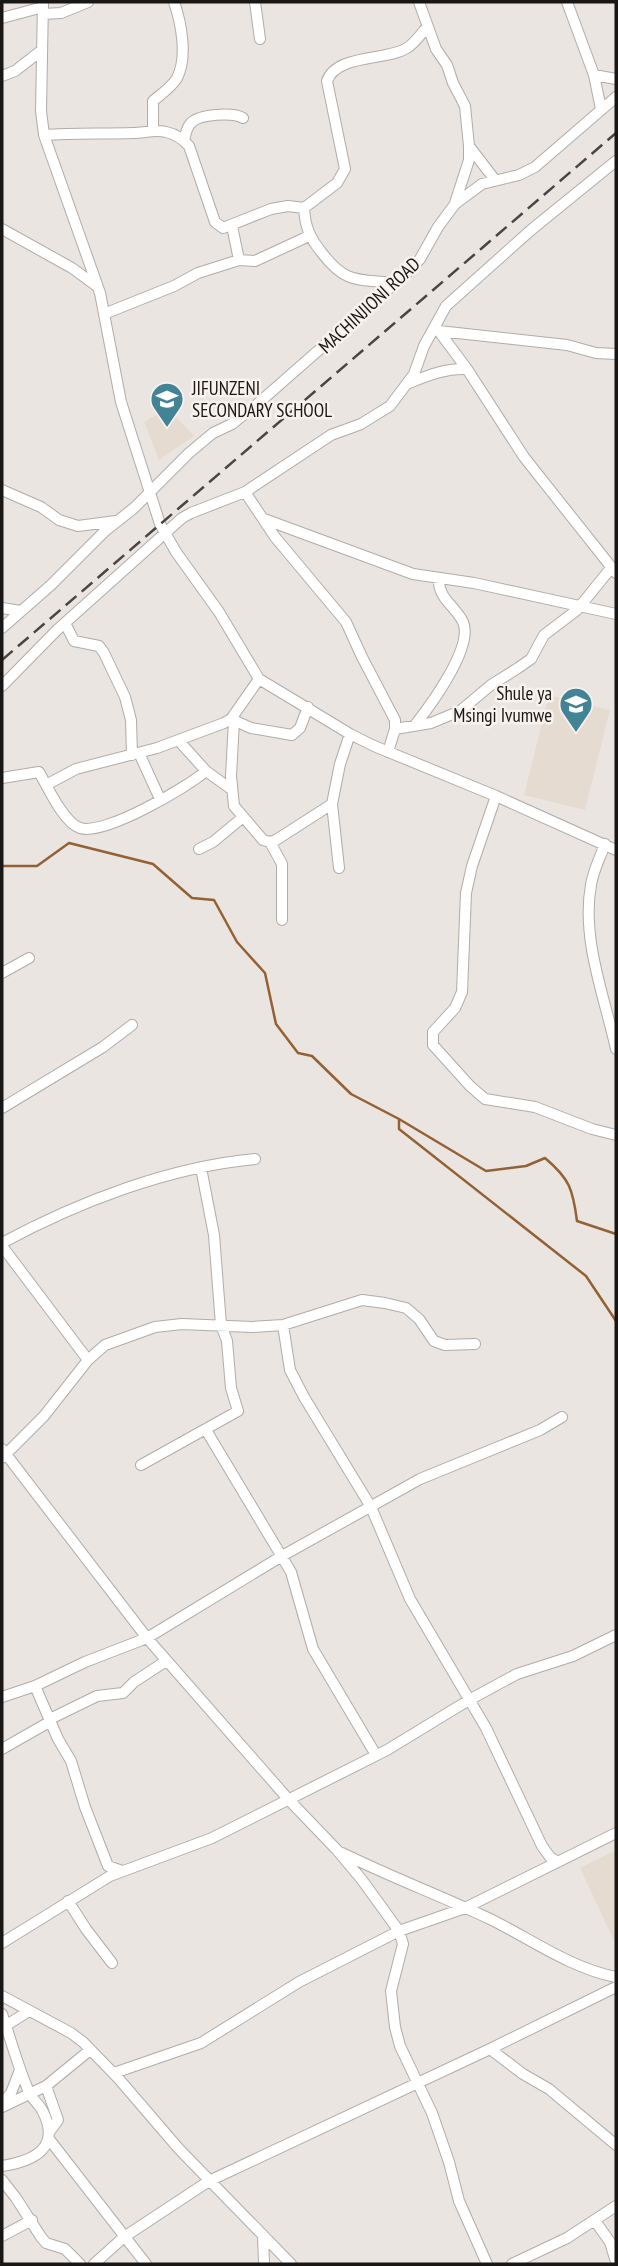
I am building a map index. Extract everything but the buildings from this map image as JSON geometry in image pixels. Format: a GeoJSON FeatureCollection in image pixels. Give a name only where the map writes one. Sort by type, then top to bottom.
{"type":"FeatureCollection","features":[{"type":"Feature","properties":{"kind":"street"},"geometry":{"type":"LineString","coordinates":[[2,18],[43,8],[61,13],[88,2]]}},
{"type":"Feature","properties":{"kind":"street"},"geometry":{"type":"LineString","coordinates":[[153,131],[153,101],[176,79],[179,71],[183,32],[174,2]]}},
{"type":"Feature","properties":{"kind":"street"},"geometry":{"type":"LineString","coordinates":[[255,2],[260,39]]}},
{"type":"Feature","properties":{"kind":"street"},"geometry":{"type":"LineString","coordinates":[[419,2],[427,27],[464,102],[470,146],[455,204]]}},
{"type":"Feature","properties":{"kind":"street"},"geometry":{"type":"LineString","coordinates":[[567,2],[594,75],[601,109]]}},
{"type":"Feature","properties":{"kind":"street"},"geometry":{"type":"LineString","coordinates":[[43,8],[41,111],[44,135],[99,289],[121,402],[164,533],[219,611],[259,679],[350,734],[388,752],[496,796],[570,831],[612,846],[590,886],[590,922],[597,981],[616,1049]]}},
{"type":"Feature","properties":{"kind":"street"},"geometry":{"type":"LineString","coordinates":[[44,135],[153,131],[167,132],[184,140],[192,155],[216,225],[223,228],[271,209],[288,206],[304,208],[337,183],[345,169],[327,81],[330,74],[350,61],[379,58],[408,47],[427,27]]}},
{"type":"Feature","properties":{"kind":"street"},"geometry":{"type":"LineString","coordinates":[[2,76],[15,71],[42,50]]}},
{"type":"Feature","properties":{"kind":"street"},"geometry":{"type":"LineString","coordinates":[[594,75],[616,79]]}},
{"type":"Feature","properties":{"kind":"street","name":"MACHINJIONI ROAD"},"geometry":{"type":"LineString","coordinates":[[2,628],[189,453],[213,433],[232,424],[255,406],[394,283],[420,258],[438,226],[455,204],[482,184],[519,175],[535,167],[616,97]]}},
{"type":"Feature","properties":{"kind":"street"},"geometry":{"type":"LineString","coordinates":[[184,140],[188,127],[195,120],[229,114],[243,118]]}},
{"type":"Feature","properties":{"kind":"street"},"geometry":{"type":"LineString","coordinates":[[470,146],[495,180]]}},
{"type":"Feature","properties":{"kind":"street"},"geometry":{"type":"LineString","coordinates":[[2,686],[65,623],[164,533],[191,513],[245,492],[331,435],[358,426],[380,413],[409,383],[446,306],[531,230],[616,161]]}},
{"type":"Feature","properties":{"kind":"street"},"geometry":{"type":"LineString","coordinates":[[304,208],[309,236],[337,272],[359,280],[394,283]]}},
{"type":"Feature","properties":{"kind":"street"},"geometry":{"type":"LineString","coordinates":[[232,226],[239,261]]}},
{"type":"Feature","properties":{"kind":"street"},"geometry":{"type":"LineString","coordinates":[[2,229],[72,268],[99,289]]}},
{"type":"Feature","properties":{"kind":"street"},"geometry":{"type":"LineString","coordinates":[[104,314],[174,286],[198,273],[239,261],[255,261],[309,236]]}},
{"type":"Feature","properties":{"kind":"street"},"geometry":{"type":"LineString","coordinates":[[437,328],[616,354]]}},
{"type":"Feature","properties":{"kind":"street"},"geometry":{"type":"LineString","coordinates":[[395,729],[431,723],[460,711],[491,685],[531,659],[544,635],[581,605],[614,571],[524,457],[437,328]]}},
{"type":"Feature","properties":{"kind":"street"},"geometry":{"type":"LineString","coordinates":[[409,383],[434,373],[467,369]]}},
{"type":"Feature","properties":{"kind":"street"},"geometry":{"type":"LineString","coordinates":[[2,490],[41,506],[59,520],[78,526],[119,521]]}},
{"type":"Feature","properties":{"kind":"street"},"geometry":{"type":"LineString","coordinates":[[245,492],[275,537],[346,622],[395,720],[388,752]]}},
{"type":"Feature","properties":{"kind":"street"},"geometry":{"type":"LineString","coordinates":[[264,519],[413,574],[439,580],[458,580],[616,614]]}},
{"type":"Feature","properties":{"kind":"street"},"geometry":{"type":"LineString","coordinates":[[415,725],[448,677],[464,639],[462,621],[440,592],[439,580]]}},
{"type":"Feature","properties":{"kind":"street"},"geometry":{"type":"LineString","coordinates":[[2,608],[21,611]]}},
{"type":"Feature","properties":{"kind":"street"},"geometry":{"type":"LineString","coordinates":[[65,623],[74,641],[99,646],[104,653],[125,696],[136,754],[160,799]]}},
{"type":"Feature","properties":{"kind":"street"},"geometry":{"type":"LineString","coordinates":[[259,679],[232,720],[231,789],[234,806],[242,818],[264,840],[270,842],[282,864],[282,920]]}},
{"type":"Feature","properties":{"kind":"street"},"geometry":{"type":"LineString","coordinates":[[46,785],[76,769],[179,741],[232,720],[251,729],[292,735],[300,728],[308,707]]}},
{"type":"Feature","properties":{"kind":"street"},"geometry":{"type":"LineString","coordinates":[[338,868],[332,804],[340,764],[350,734]]}},
{"type":"Feature","properties":{"kind":"street"},"geometry":{"type":"LineString","coordinates":[[179,741],[206,771],[231,789]]}},
{"type":"Feature","properties":{"kind":"street"},"geometry":{"type":"LineString","coordinates":[[2,778],[37,771],[61,809],[78,828],[100,828],[160,799],[206,771]]}},
{"type":"Feature","properties":{"kind":"street"},"geometry":{"type":"LineString","coordinates":[[496,796],[472,866],[466,893],[462,992],[455,1008],[433,1032],[433,1045],[485,1099],[535,1107],[592,1129],[616,1135]]}},
{"type":"Feature","properties":{"kind":"street"},"geometry":{"type":"LineString","coordinates":[[270,842],[332,804]]}},
{"type":"Feature","properties":{"kind":"street"},"geometry":{"type":"LineString","coordinates":[[199,849],[213,842],[242,818]]}},
{"type":"Feature","properties":{"kind":"street"},"geometry":{"type":"LineString","coordinates":[[2,973],[29,957]]}},
{"type":"Feature","properties":{"kind":"street"},"geometry":{"type":"LineString","coordinates":[[2,1108],[103,1047],[132,1025]]}},
{"type":"Feature","properties":{"kind":"street"},"geometry":{"type":"LineString","coordinates":[[88,1360],[2,1245],[113,1192],[201,1168],[255,1159]]}},
{"type":"Feature","properties":{"kind":"street"},"geometry":{"type":"LineString","coordinates":[[141,1465],[238,1411],[231,1388],[227,1340],[221,1325],[214,1235],[201,1168]]}},
{"type":"Feature","properties":{"kind":"street"},"geometry":{"type":"LineString","coordinates":[[475,1344],[445,1345],[434,1341],[419,1319],[406,1308],[362,1300],[283,1325],[252,1327],[182,1324],[155,1327],[105,1345],[88,1360],[44,1416],[3,1454],[147,1639],[289,1800],[337,1850],[379,1901],[399,1931],[403,1944],[391,1991],[400,2046],[437,2127],[459,2201],[487,2264]]}},
{"type":"Feature","properties":{"kind":"street"},"geometry":{"type":"LineString","coordinates":[[283,1325],[290,1370],[371,1507],[410,1599],[486,1728],[542,1846],[550,1857],[558,1862]]}},
{"type":"Feature","properties":{"kind":"street"},"geometry":{"type":"LineString","coordinates":[[2,1697],[147,1639],[282,1556],[421,1479],[540,1430],[562,1417]]}},
{"type":"Feature","properties":{"kind":"street"},"geometry":{"type":"LineString","coordinates":[[206,1430],[282,1556],[298,1591],[307,1635],[313,1650],[376,1755]]}},
{"type":"Feature","properties":{"kind":"street"},"geometry":{"type":"LineString","coordinates":[[2,1943],[100,1881],[212,1838],[416,1734],[469,1700],[517,1674],[573,1656],[616,1635]]}},
{"type":"Feature","properties":{"kind":"street"},"geometry":{"type":"LineString","coordinates":[[2,1749],[97,1696],[123,1693],[134,1682],[166,1661]]}},
{"type":"Feature","properties":{"kind":"street"},"geometry":{"type":"LineString","coordinates":[[35,1686],[74,1769],[85,1807],[108,1866],[122,1871]]}},
{"type":"Feature","properties":{"kind":"street"},"geometry":{"type":"LineString","coordinates":[[114,2073],[201,2043],[299,1982],[399,1931],[465,1908],[616,1833]]}},
{"type":"Feature","properties":{"kind":"street"},"geometry":{"type":"LineString","coordinates":[[337,1850],[391,1877],[465,1908],[556,1955],[587,1969],[616,1977]]}},
{"type":"Feature","properties":{"kind":"street"},"geometry":{"type":"LineString","coordinates":[[100,1881],[108,1866]]}},
{"type":"Feature","properties":{"kind":"street"},"geometry":{"type":"LineString","coordinates":[[68,1900],[96,1944],[112,1963]]}},
{"type":"Feature","properties":{"kind":"street"},"geometry":{"type":"LineString","coordinates":[[94,2264],[124,2237],[209,2180],[616,1987]]}},
{"type":"Feature","properties":{"kind":"street"},"geometry":{"type":"LineString","coordinates":[[2,1996],[71,2033],[90,2050],[114,2073],[179,2149],[292,2264]]}},
{"type":"Feature","properties":{"kind":"street"},"geometry":{"type":"LineString","coordinates":[[4,2027],[29,2011]]}},
{"type":"Feature","properties":{"kind":"street"},"geometry":{"type":"LineString","coordinates":[[2,2014],[4,2027],[29,2094],[41,2107],[49,2135],[146,2264]]}},
{"type":"Feature","properties":{"kind":"street"},"geometry":{"type":"LineString","coordinates":[[490,2049],[523,2074],[549,2089],[616,2145]]}},
{"type":"Feature","properties":{"kind":"street"},"geometry":{"type":"LineString","coordinates":[[2,2106],[46,2086],[90,2050]]}},
{"type":"Feature","properties":{"kind":"street"},"geometry":{"type":"LineString","coordinates":[[2,2106],[11,2093],[20,2070]]}},
{"type":"Feature","properties":{"kind":"street"},"geometry":{"type":"LineString","coordinates":[[2,2166],[41,2152],[58,2120],[46,2086]]}},
{"type":"Feature","properties":{"kind":"street"},"geometry":{"type":"LineString","coordinates":[[2,2180],[46,2243],[65,2249],[80,2264]]}},
{"type":"Feature","properties":{"kind":"street"},"geometry":{"type":"LineString","coordinates":[[512,2264],[567,2238],[616,2206]]}},
{"type":"Feature","properties":{"kind":"street"},"geometry":{"type":"LineString","coordinates":[[2,2236],[32,2220]]}},
{"type":"Feature","properties":{"kind":"street"},"geometry":{"type":"LineString","coordinates":[[595,2221],[610,2242],[616,2262]]}},
{"type":"Feature","properties":{"kind":"street"},"geometry":{"type":"LineString","coordinates":[[263,2235],[264,2264]]}},
{"type":"Feature","properties":{"kind":"street"},"geometry":{"type":"LineString","coordinates":[[282,2255],[304,2264]]}},
{"type":"Feature","properties":{"kind":"shaded area","name":"JIFUNZENI SECONDARY SCHOOL"},"geometry":{"type":"Polygon","coordinates":[[[168,408],[194,436],[159,460],[144,422],[168,408]]]}},
{"type":"Feature","properties":{"kind":"shaded area"},"geometry":{"type":"Polygon","coordinates":[[[549,695],[610,710],[585,810],[524,795],[549,695]]]}},
{"type":"Feature","properties":{"kind":"shaded area"},"geometry":{"type":"Polygon","coordinates":[[[616,1850],[616,1945],[580,1868],[616,1850]]]}},
{"type":"Feature","properties":{"kind":"waterway"},"geometry":{"type":"LineString","coordinates":[[2,866],[37,866],[69,843],[153,864],[192,898],[214,900],[237,942],[265,973],[276,1024],[298,1053],[312,1056],[351,1094],[486,1171],[526,1166],[545,1158],[560,1172],[569,1186],[577,1221],[616,1234]]}},
{"type":"Feature","properties":{"kind":"waterway"},"geometry":{"type":"LineString","coordinates":[[399,1120],[399,1129],[586,1276],[616,1321]]}},
{"type":"Feature","properties":{"kind":"railway"},"geometry":{"type":"LineString","coordinates":[[2,660],[616,133]]}},
{"type":"Feature","properties":{"kind":"place","name":"JIFUNZENI SECONDARY SCHOOL"},"geometry":{"type":"Point","coordinates":[167,429]}},
{"type":"Feature","properties":{"kind":"place","name":"Shule ya Msingi Ivumwe"},"geometry":{"type":"Point","coordinates":[576,734]}}]}
